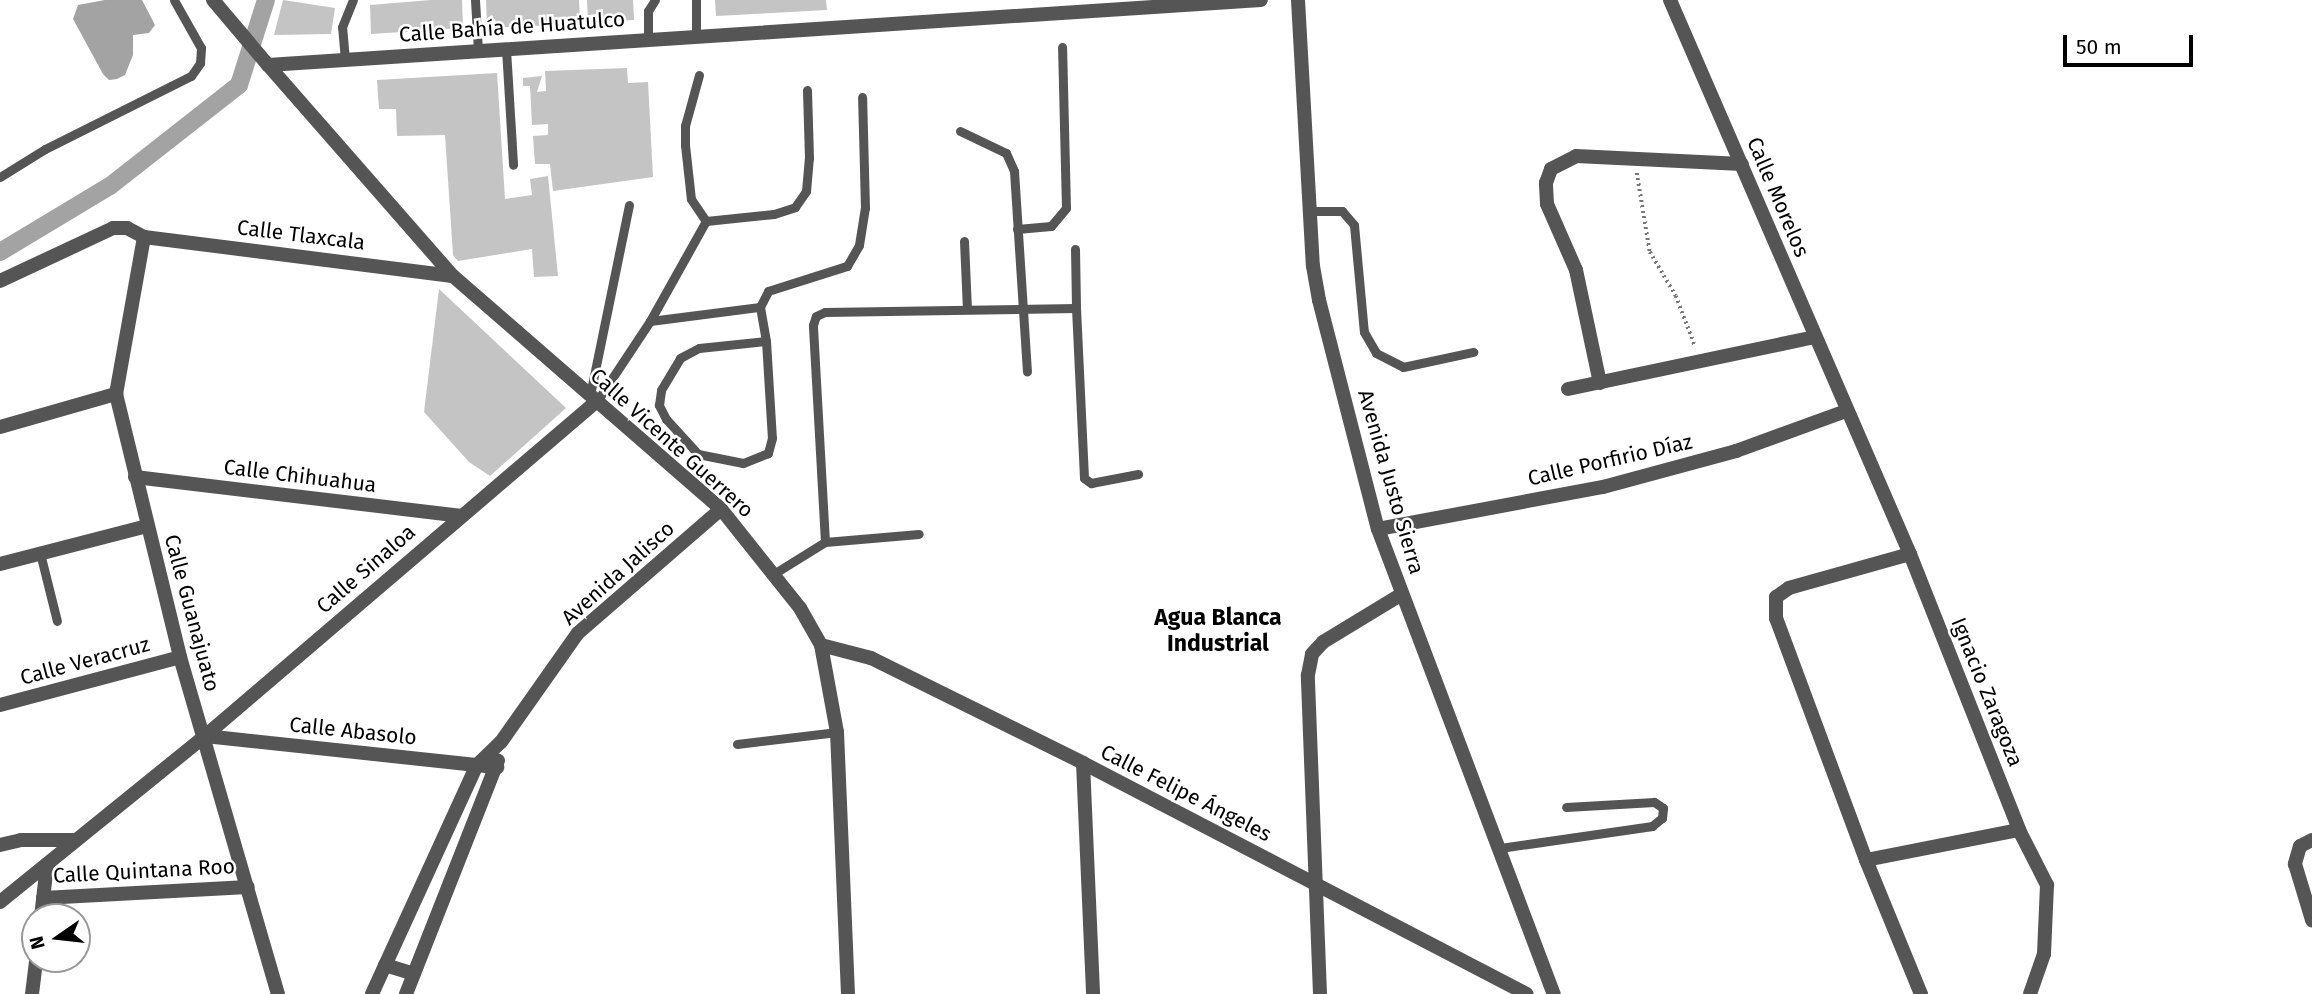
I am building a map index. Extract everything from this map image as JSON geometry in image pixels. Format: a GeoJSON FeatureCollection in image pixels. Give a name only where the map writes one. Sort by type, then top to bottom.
{"type":"FeatureCollection","features":[{"type":"Feature","properties":{"kind":"street","name":"Calle Vicente Guerrero"},"geometry":{"type":"LineString","coordinates":[[214,0],[453,276],[720,509],[775,573],[821,645],[837,732],[848,994]]}},
{"type":"Feature","properties":{"kind":"street","name":"Calle Bahía de Huatulco"},"geometry":{"type":"LineString","coordinates":[[265,62],[345,60],[1130,3],[1261,0]]}},
{"type":"Feature","properties":{"kind":"street","name":"Avenida Justo Sierra"},"geometry":{"type":"LineString","coordinates":[[1298,0],[1319,300],[1378,529],[1554,994]]}},
{"type":"Feature","properties":{"kind":"street","name":"Calle Morelos"},"geometry":{"type":"LineString","coordinates":[[1670,0],[1846,411]]}},
{"type":"Feature","properties":{"kind":"street"},"geometry":{"type":"LineString","coordinates":[[1600,383],[1576,270],[1547,204],[1546,183],[1551,169],[1561,160],[1634,158],[1742,164]]}},
{"type":"Feature","properties":{"kind":"street","name":"Calle Tlaxcala"},"geometry":{"type":"LineString","coordinates":[[0,281],[113,228],[127,228],[144,236],[453,276]]}},
{"type":"Feature","properties":{"kind":"street","name":"Calle Guanajuato"},"geometry":{"type":"LineString","coordinates":[[144,236],[116,394],[180,657],[278,994]]}},
{"type":"Feature","properties":{"kind":"street"},"geometry":{"type":"LineString","coordinates":[[1568,389],[1814,337]]}},
{"type":"Feature","properties":{"kind":"street"},"geometry":{"type":"LineString","coordinates":[[0,427],[116,394]]}},
{"type":"Feature","properties":{"kind":"street","name":"Calle Sinaloa"},"geometry":{"type":"LineString","coordinates":[[0,902],[205,736],[593,398]]}},
{"type":"Feature","properties":{"kind":"street","name":"Calle Porfirio Díaz"},"geometry":{"type":"LineString","coordinates":[[1378,529],[1603,487],[1736,451],[1846,411]]}},
{"type":"Feature","properties":{"kind":"street","name":"Ignacio Zaragoza"},"geometry":{"type":"LineString","coordinates":[[1846,411],[1910,554],[2019,830],[2047,885],[2044,954],[2031,994]]}},
{"type":"Feature","properties":{"kind":"street","name":"Calle Chihuahua"},"geometry":{"type":"LineString","coordinates":[[135,477],[460,516]]}},
{"type":"Feature","properties":{"kind":"street","name":"Avenida Jalisco"},"geometry":{"type":"LineString","coordinates":[[372,994],[477,765],[501,742],[578,633],[720,509]]}},
{"type":"Feature","properties":{"kind":"street"},"geometry":{"type":"LineString","coordinates":[[0,564],[148,526]]}},
{"type":"Feature","properties":{"kind":"street"},"geometry":{"type":"LineString","coordinates":[[1910,554],[1789,588],[1776,597],[1776,618],[1866,860],[1921,994]]}},
{"type":"Feature","properties":{"kind":"street"},"geometry":{"type":"LineString","coordinates":[[1320,994],[1318,884],[1308,675],[1312,654],[1323,642],[1402,594]]}},
{"type":"Feature","properties":{"kind":"street","name":"Calle Felipe Ángeles"},"geometry":{"type":"LineString","coordinates":[[821,645],[871,658],[1083,763],[1526,994]]}},
{"type":"Feature","properties":{"kind":"street","name":"Calle Veracruz"},"geometry":{"type":"LineString","coordinates":[[0,705],[180,657]]}},
{"type":"Feature","properties":{"kind":"street","name":"Calle Abasolo"},"geometry":{"type":"LineString","coordinates":[[205,736],[497,767]]}},
{"type":"Feature","properties":{"kind":"street","name":"Avenida Jalisco"},"geometry":{"type":"LineString","coordinates":[[406,994],[497,767],[501,742]]}},
{"type":"Feature","properties":{"kind":"street"},"geometry":{"type":"LineString","coordinates":[[1083,763],[1093,994]]}},
{"type":"Feature","properties":{"kind":"street"},"geometry":{"type":"LineString","coordinates":[[1866,860],[2019,830]]}},
{"type":"Feature","properties":{"kind":"street","name":"Calle Quintana Roo"},"geometry":{"type":"LineString","coordinates":[[0,845],[21,840],[75,840]]}},
{"type":"Feature","properties":{"kind":"street"},"geometry":{"type":"LineString","coordinates":[[2306,843],[2295,864],[2312,920]]}},
{"type":"Feature","properties":{"kind":"street"},"geometry":{"type":"LineString","coordinates":[[42,903],[47,864]]}},
{"type":"Feature","properties":{"kind":"street","name":"Calle Quintana Roo"},"geometry":{"type":"LineString","coordinates":[[43,898],[248,887]]}},
{"type":"Feature","properties":{"kind":"street"},"geometry":{"type":"LineString","coordinates":[[385,965],[414,974]]}},
{"type":"Feature","properties":{"kind":"street"},"geometry":{"type":"LineString","coordinates":[[32,994],[34,973]]}},
{"type":"Feature","properties":{"kind":"lane"},"geometry":{"type":"LineString","coordinates":[[0,177],[45,149],[191,75],[200,63],[201,48],[174,0]]}},
{"type":"Feature","properties":{"kind":"lane"},"geometry":{"type":"LineString","coordinates":[[345,60],[342,27],[354,0]]}},
{"type":"Feature","properties":{"kind":"lane"},"geometry":{"type":"LineString","coordinates":[[475,0],[478,50]]}},
{"type":"Feature","properties":{"kind":"lane"},"geometry":{"type":"LineString","coordinates":[[649,39],[648,11],[655,0]]}},
{"type":"Feature","properties":{"kind":"lane"},"geometry":{"type":"LineString","coordinates":[[696,0],[696,36]]}},
{"type":"Feature","properties":{"kind":"lane"},"geometry":{"type":"LineString","coordinates":[[1017,229],[1051,226],[1066,208],[1069,188],[1062,47]]}},
{"type":"Feature","properties":{"kind":"lane"},"geometry":{"type":"LineString","coordinates":[[506,49],[513,165]]}},
{"type":"Feature","properties":{"kind":"lane"},"geometry":{"type":"LineString","coordinates":[[699,75],[685,126],[685,145],[691,199],[706,221],[774,214],[795,207],[806,191],[810,158],[807,90]]}},
{"type":"Feature","properties":{"kind":"lane"},"geometry":{"type":"LineString","coordinates":[[766,341],[699,348],[680,358],[671,370],[659,405],[666,419],[698,454],[743,463],[768,453],[772,438],[766,341],[760,307],[768,291],[784,283],[833,274],[847,266],[859,245],[865,208],[862,97]]}},
{"type":"Feature","properties":{"kind":"lane"},"geometry":{"type":"LineString","coordinates":[[960,131],[1006,153],[1014,171],[1027,372]]}},
{"type":"Feature","properties":{"kind":"lane"},"geometry":{"type":"LineString","coordinates":[[593,398],[629,205]]}},
{"type":"Feature","properties":{"kind":"lane"},"geometry":{"type":"LineString","coordinates":[[1312,211],[1342,211],[1354,225],[1364,332],[1376,353],[1403,367],[1473,352]]}},
{"type":"Feature","properties":{"kind":"lane","name":"Calle Sinaloa"},"geometry":{"type":"LineString","coordinates":[[593,398],[650,321],[706,221]]}},
{"type":"Feature","properties":{"kind":"lane"},"geometry":{"type":"LineString","coordinates":[[964,241],[967,309]]}},
{"type":"Feature","properties":{"kind":"lane"},"geometry":{"type":"LineString","coordinates":[[1074,248],[1084,478],[1091,483],[1138,474]]}},
{"type":"Feature","properties":{"kind":"lane"},"geometry":{"type":"LineString","coordinates":[[650,321],[760,307]]}},
{"type":"Feature","properties":{"kind":"lane"},"geometry":{"type":"LineString","coordinates":[[825,542],[813,325],[816,316],[825,312],[1076,308]]}},
{"type":"Feature","properties":{"kind":"lane"},"geometry":{"type":"LineString","coordinates":[[775,573],[825,542],[919,534]]}},
{"type":"Feature","properties":{"kind":"lane"},"geometry":{"type":"LineString","coordinates":[[40,553],[57,621]]}},
{"type":"Feature","properties":{"kind":"lane"},"geometry":{"type":"LineString","coordinates":[[737,744],[837,732]]}},
{"type":"Feature","properties":{"kind":"lane"},"geometry":{"type":"LineString","coordinates":[[1500,848],[1652,826],[1662,818],[1663,808],[1654,802],[1566,807]]}},
{"type":"Feature","properties":{"kind":"path"},"geometry":{"type":"LineString","coordinates":[[1634,158],[1650,252],[1676,296],[1700,361]]}},
{"type":"Feature","properties":{"kind":"shaded area"},"geometry":{"type":"Polygon","coordinates":[[[105,0],[142,0],[155,25],[149,33],[133,35],[133,55],[125,75],[109,80],[103,74],[73,19],[78,5],[105,0]]]}},
{"type":"Feature","properties":{"kind":"building"},"geometry":{"type":"Polygon","coordinates":[[[283,0],[335,8],[331,34],[274,35],[283,0]]]}},
{"type":"Feature","properties":{"kind":"building"},"geometry":{"type":"Polygon","coordinates":[[[462,0],[463,28],[371,34],[370,5],[462,0]]]}},
{"type":"Feature","properties":{"kind":"building"},"geometry":{"type":"Polygon","coordinates":[[[486,0],[579,0],[580,24],[487,28],[486,0]]]}},
{"type":"Feature","properties":{"kind":"building"},"geometry":{"type":"Polygon","coordinates":[[[587,0],[633,0],[634,20],[588,22],[587,0]]]}},
{"type":"Feature","properties":{"kind":"building"},"geometry":{"type":"Polygon","coordinates":[[[715,0],[826,0],[827,10],[716,16],[715,0]]]}},
{"type":"Feature","properties":{"kind":"building"},"geometry":{"type":"Polygon","coordinates":[[[627,68],[628,83],[648,82],[653,177],[553,191],[550,164],[535,164],[533,136],[548,135],[548,124],[532,125],[530,86],[523,86],[523,78],[542,76],[537,92],[546,91],[545,71],[627,68]]]}},
{"type":"Feature","properties":{"kind":"building"},"geometry":{"type":"Polygon","coordinates":[[[497,73],[505,199],[532,195],[530,179],[548,176],[558,276],[534,277],[532,249],[458,261],[453,255],[445,135],[397,136],[396,109],[379,109],[377,80],[497,73]]]}},
{"type":"Feature","properties":{"kind":"building"},"geometry":{"type":"Polygon","coordinates":[[[439,289],[566,408],[490,476],[469,462],[424,412],[439,289]]]}},
{"type":"Feature","properties":{"kind":"waterway"},"geometry":{"type":"LineString","coordinates":[[0,252],[110,186],[239,85],[266,0]]}},
{"type":"Feature","properties":{"kind":"district","name":"Agua Blanca Industrial"},"geometry":{"type":"Point","coordinates":[1218,630]}}]}
